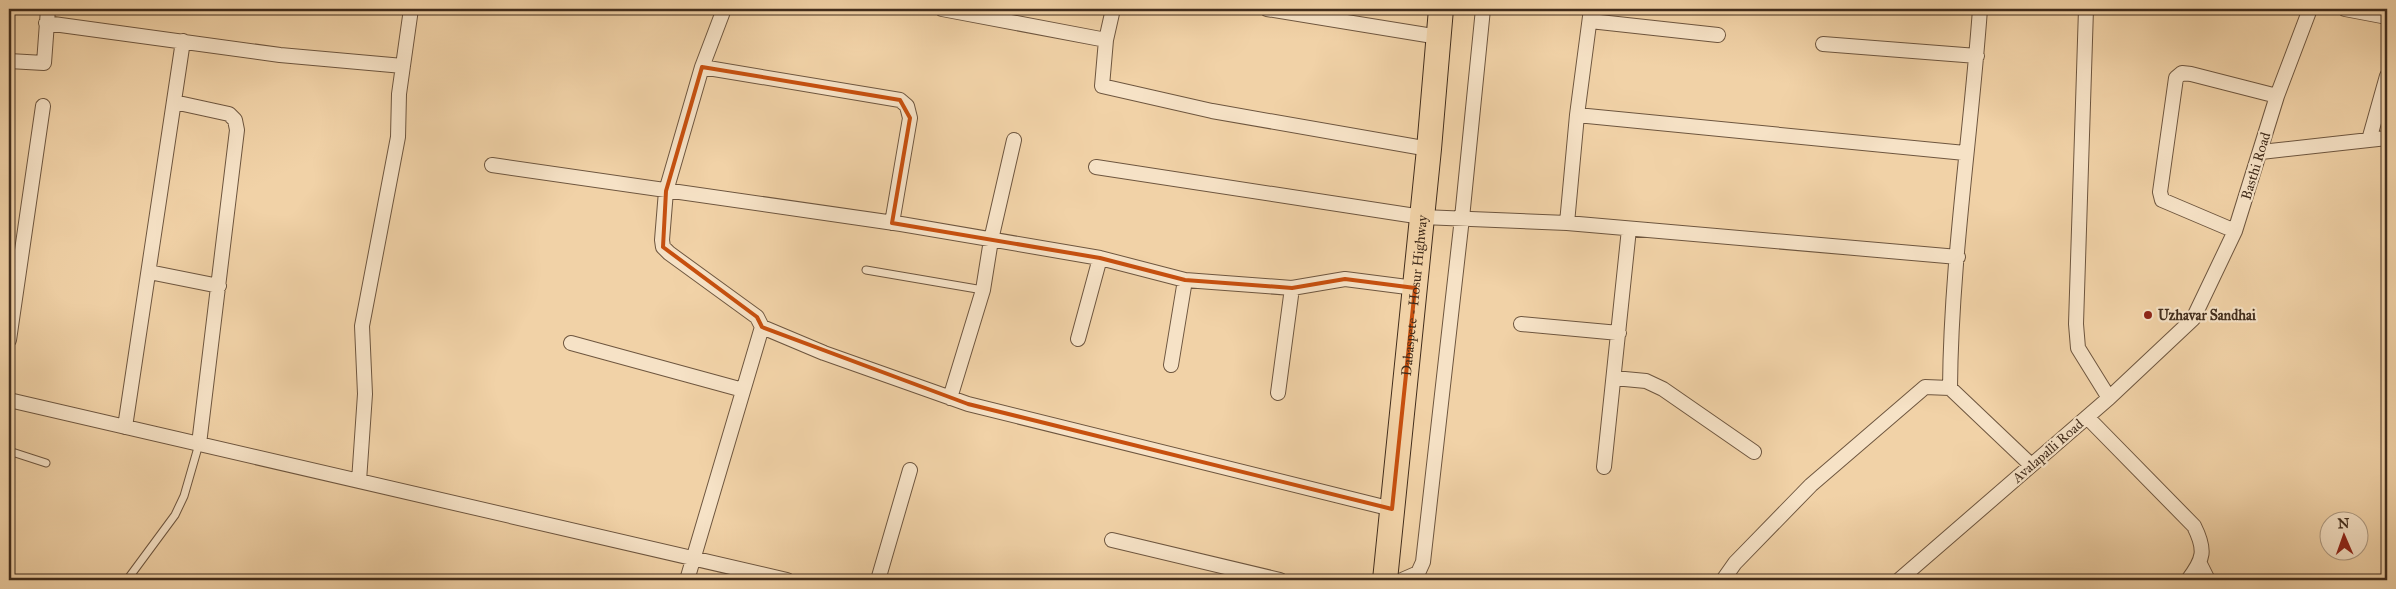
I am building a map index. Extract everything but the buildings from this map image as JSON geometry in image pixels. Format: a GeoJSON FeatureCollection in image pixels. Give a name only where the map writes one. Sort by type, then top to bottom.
{"type":"FeatureCollection","features":[{"type":"Feature","properties":{"kind":"highway","name":"Dabaspete - Hosur Highway"},"geometry":{"type":"LineString","coordinates":[[1384,580],[1429,149],[1441,9]]}},
{"type":"Feature","properties":{"kind":"street"},"geometry":{"type":"LineString","coordinates":[[359,481],[365,394],[362,326],[398,136],[399,94],[411,9]]}},
{"type":"Feature","properties":{"kind":"street"},"geometry":{"type":"LineString","coordinates":[[688,580],[762,327],[757,316],[663,247],[666,191],[702,67],[724,9]]}},
{"type":"Feature","properties":{"kind":"street"},"geometry":{"type":"LineString","coordinates":[[942,9],[1106,40]]}},
{"type":"Feature","properties":{"kind":"street"},"geometry":{"type":"LineString","coordinates":[[1113,9],[1106,40],[1102,86],[1212,111],[1429,149]]}},
{"type":"Feature","properties":{"kind":"street"},"geometry":{"type":"LineString","coordinates":[[1267,9],[1439,37]]}},
{"type":"Feature","properties":{"kind":"street"},"geometry":{"type":"LineString","coordinates":[[1402,580],[1418,573],[1423,562],[1462,218],[1483,9]]}},
{"type":"Feature","properties":{"kind":"street"},"geometry":{"type":"LineString","coordinates":[[1950,388],[1950,343],[1965,153],[1977,56],[1980,9]]}},
{"type":"Feature","properties":{"kind":"street"},"geometry":{"type":"LineString","coordinates":[[2086,9],[2076,324],[2078,348],[2109,398]]}},
{"type":"Feature","properties":{"kind":"street","name":"Basthi Road"},"geometry":{"type":"LineString","coordinates":[[2193,319],[2235,231],[2277,96],[2310,9]]}},
{"type":"Feature","properties":{"kind":"street"},"geometry":{"type":"LineString","coordinates":[[2345,9],[2387,16]]}},
{"type":"Feature","properties":{"kind":"street"},"geometry":{"type":"LineString","coordinates":[[1566,222],[1577,115],[1591,15],[1718,35]]}},
{"type":"Feature","properties":{"kind":"street"},"geometry":{"type":"LineString","coordinates":[[9,61],[44,63],[47,16],[183,41],[280,55],[403,66]]}},
{"type":"Feature","properties":{"kind":"street"},"geometry":{"type":"LineString","coordinates":[[125,427],[183,41]]}},
{"type":"Feature","properties":{"kind":"street"},"geometry":{"type":"LineString","coordinates":[[1823,44],[1977,56]]}},
{"type":"Feature","properties":{"kind":"street"},"geometry":{"type":"LineString","coordinates":[[702,67],[900,100],[906,106],[910,118],[892,223]]}},
{"type":"Feature","properties":{"kind":"street"},"geometry":{"type":"LineString","coordinates":[[2235,231],[2162,200],[2160,192],[2176,78],[2182,73],[2191,74],[2277,96]]}},
{"type":"Feature","properties":{"kind":"street"},"geometry":{"type":"LineString","coordinates":[[2368,140],[2387,76]]}},
{"type":"Feature","properties":{"kind":"street"},"geometry":{"type":"LineString","coordinates":[[174,102],[229,114],[235,120],[237,130],[220,286],[199,444]]}},
{"type":"Feature","properties":{"kind":"street"},"geometry":{"type":"LineString","coordinates":[[9,340],[42,106]]}},
{"type":"Feature","properties":{"kind":"street"},"geometry":{"type":"LineString","coordinates":[[1577,115],[1965,153]]}},
{"type":"Feature","properties":{"kind":"street"},"geometry":{"type":"LineString","coordinates":[[2261,152],[2387,138]]}},
{"type":"Feature","properties":{"kind":"street"},"geometry":{"type":"LineString","coordinates":[[950,398],[983,290],[991,240],[1014,140]]}},
{"type":"Feature","properties":{"kind":"street"},"geometry":{"type":"LineString","coordinates":[[492,165],[892,223],[1100,258],[1185,280],[1292,288],[1345,279],[1415,288]]}},
{"type":"Feature","properties":{"kind":"street"},"geometry":{"type":"LineString","coordinates":[[1096,167],[1422,217],[1566,222],[1958,257]]}},
{"type":"Feature","properties":{"kind":"street"},"geometry":{"type":"LineString","coordinates":[[1604,467],[1629,229]]}},
{"type":"Feature","properties":{"kind":"street"},"geometry":{"type":"LineString","coordinates":[[1078,339],[1100,258]]}},
{"type":"Feature","properties":{"kind":"street"},"geometry":{"type":"LineString","coordinates":[[149,272],[220,286]]}},
{"type":"Feature","properties":{"kind":"street"},"geometry":{"type":"LineString","coordinates":[[1171,365],[1185,280]]}},
{"type":"Feature","properties":{"kind":"street"},"geometry":{"type":"LineString","coordinates":[[1278,393],[1292,288]]}},
{"type":"Feature","properties":{"kind":"street","name":"Avalapalli Road"},"geometry":{"type":"LineString","coordinates":[[1899,580],[2109,398],[2193,319]]}},
{"type":"Feature","properties":{"kind":"street"},"geometry":{"type":"LineString","coordinates":[[1521,324],[1618,333]]}},
{"type":"Feature","properties":{"kind":"street"},"geometry":{"type":"LineString","coordinates":[[762,327],[824,353],[968,404],[1392,509]]}},
{"type":"Feature","properties":{"kind":"street"},"geometry":{"type":"LineString","coordinates":[[571,343],[743,390]]}},
{"type":"Feature","properties":{"kind":"street"},"geometry":{"type":"LineString","coordinates":[[1614,378],[1646,381],[1663,389],[1754,452]]}},
{"type":"Feature","properties":{"kind":"street"},"geometry":{"type":"LineString","coordinates":[[1723,580],[1735,563],[1810,485],[1925,387],[1950,388],[2031,465]]}},
{"type":"Feature","properties":{"kind":"street"},"geometry":{"type":"LineString","coordinates":[[9,400],[788,580]]}},
{"type":"Feature","properties":{"kind":"street"},"geometry":{"type":"LineString","coordinates":[[2087,417],[2194,526],[2202,542],[2200,564],[2188,580]]}},
{"type":"Feature","properties":{"kind":"street"},"geometry":{"type":"LineString","coordinates":[[878,580],[910,470]]}},
{"type":"Feature","properties":{"kind":"street"},"geometry":{"type":"LineString","coordinates":[[1112,540],[1280,580]]}},
{"type":"Feature","properties":{"kind":"street"},"geometry":{"type":"LineString","coordinates":[[2200,564],[2208,580]]}},
{"type":"Feature","properties":{"kind":"lane"},"geometry":{"type":"LineString","coordinates":[[866,270],[983,290]]}},
{"type":"Feature","properties":{"kind":"lane"},"geometry":{"type":"LineString","coordinates":[[127,580],[175,515],[184,496],[199,444]]}},
{"type":"Feature","properties":{"kind":"lane"},"geometry":{"type":"LineString","coordinates":[[9,451],[46,463]]}},
{"type":"Feature","properties":{"kind":"highlighted area"},"geometry":{"type":"Polygon","coordinates":[[[702,67],[900,100],[910,118],[892,223],[1100,258],[1185,280],[1292,288],[1345,279],[1415,288],[1392,509],[968,404],[762,327],[757,317],[663,247],[666,191],[702,67]]]}},
{"type":"Feature","properties":{"kind":"place","name":"Uzhavar Sandhai"},"geometry":{"type":"Point","coordinates":[2148,315]}}]}
